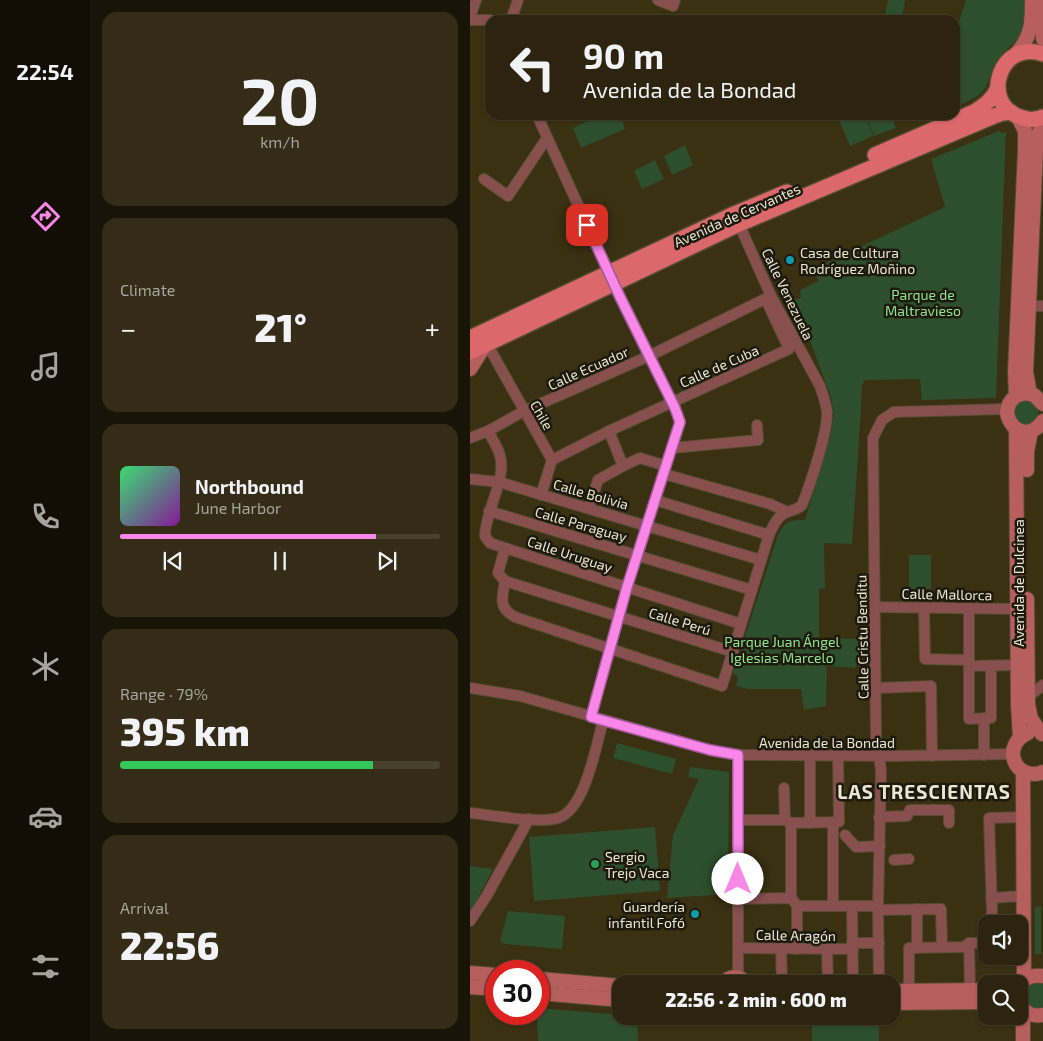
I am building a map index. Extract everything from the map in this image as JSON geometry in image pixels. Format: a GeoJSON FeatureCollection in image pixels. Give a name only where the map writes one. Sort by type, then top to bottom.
{"type":"FeatureCollection","features":[{"type":"Feature","properties":{"kind":"main road"},"geometry":{"type":"LineString","coordinates":[[1023,395],[1015,371],[1025,150],[1024,131],[1014,115],[1002,102],[998,80],[1008,60],[1023,47],[1031,32],[1032,0]]}},
{"type":"Feature","properties":{"kind":"main road"},"geometry":{"type":"LineString","coordinates":[[1042,0],[1043,39]]}},
{"type":"Feature","properties":{"kind":"main road"},"geometry":{"type":"LineString","coordinates":[[1016,54],[1029,52],[1043,54]]}},
{"type":"Feature","properties":{"kind":"main road","name":"Avenida de Cervantes"},"geometry":{"type":"LineString","coordinates":[[960,118],[986,105],[993,98],[998,88]]}},
{"type":"Feature","properties":{"kind":"main road","name":"Avenida de Cervantes"},"geometry":{"type":"LineString","coordinates":[[470,352],[479,339],[612,279],[994,116],[1003,113],[1028,120],[1043,117]]}},
{"type":"Feature","properties":{"kind":"main road","name":"Avenida de Cervantes"},"geometry":{"type":"LineString","coordinates":[[612,279],[732,215],[955,120]]}},
{"type":"Feature","properties":{"kind":"main road"},"geometry":{"type":"LineString","coordinates":[[1023,395],[1037,306],[1039,198],[1036,150],[1038,135],[1043,123]]}},
{"type":"Feature","properties":{"kind":"main road"},"geometry":{"type":"LineString","coordinates":[[470,370],[479,339]]}},
{"type":"Feature","properties":{"kind":"main road"},"geometry":{"type":"LineString","coordinates":[[1038,428],[1027,432],[1016,429],[1008,420],[1007,409],[1011,400],[1023,395],[1038,398],[1043,404]]}},
{"type":"Feature","properties":{"kind":"main road","name":"Avenida de Dulcinea"},"geometry":{"type":"LineString","coordinates":[[1020,737],[1023,670],[1026,452],[1038,428]]}},
{"type":"Feature","properties":{"kind":"main road","name":"Avenida de Dulcinea"},"geometry":{"type":"LineString","coordinates":[[1016,429],[1018,609],[1023,670],[1031,719],[1043,734]]}},
{"type":"Feature","properties":{"kind":"main road"},"geometry":{"type":"LineString","coordinates":[[1043,734],[1030,732],[1020,737],[1014,746],[1013,754],[1016,765],[1023,772],[1032,774],[1043,772]]}},
{"type":"Feature","properties":{"kind":"main road"},"geometry":{"type":"LineString","coordinates":[[1023,772],[1023,915]]}},
{"type":"Feature","properties":{"kind":"main road"},"geometry":{"type":"LineString","coordinates":[[470,973],[485,974]]}},
{"type":"Feature","properties":{"kind":"main road"},"geometry":{"type":"LineString","coordinates":[[1028,979],[1034,975],[1043,976]]}},
{"type":"Feature","properties":{"kind":"main road"},"geometry":{"type":"LineString","coordinates":[[550,980],[612,985]]}},
{"type":"Feature","properties":{"kind":"main road"},"geometry":{"type":"LineString","coordinates":[[470,987],[485,988]]}},
{"type":"Feature","properties":{"kind":"main road"},"geometry":{"type":"LineString","coordinates":[[900,990],[978,990]]}},
{"type":"Feature","properties":{"kind":"main road"},"geometry":{"type":"LineString","coordinates":[[550,994],[612,999]]}},
{"type":"Feature","properties":{"kind":"main road"},"geometry":{"type":"LineString","coordinates":[[900,1003],[978,1002]]}},
{"type":"Feature","properties":{"kind":"main road"},"geometry":{"type":"LineString","coordinates":[[1028,1014],[1035,1016],[1043,1014]]}},
{"type":"Feature","properties":{"kind":"main road"},"geometry":{"type":"LineString","coordinates":[[1022,1025],[1023,1041]]}},
{"type":"Feature","properties":{"kind":"street"},"geometry":{"type":"LineString","coordinates":[[476,0],[470,18],[485,20]]}},
{"type":"Feature","properties":{"kind":"street"},"geometry":{"type":"LineString","coordinates":[[513,15],[518,0]]}},
{"type":"Feature","properties":{"kind":"street"},"geometry":{"type":"LineString","coordinates":[[658,0],[674,3]]}},
{"type":"Feature","properties":{"kind":"street"},"geometry":{"type":"LineString","coordinates":[[539,120],[680,422],[627,587],[591,717]]}},
{"type":"Feature","properties":{"kind":"street"},"geometry":{"type":"LineString","coordinates":[[484,179],[508,196],[547,138]]}},
{"type":"Feature","properties":{"kind":"street","name":"Calle Venezuela"},"geometry":{"type":"LineString","coordinates":[[609,649],[722,686],[769,535],[775,523],[787,512],[800,494],[819,432],[821,408],[814,376],[768,297],[740,224]]}},
{"type":"Feature","properties":{"kind":"street","name":"Calle de Cuba"},"geometry":{"type":"LineString","coordinates":[[552,460],[672,402],[789,349],[768,297]]}},
{"type":"Feature","properties":{"kind":"street","name":"Calle Ecuador"},"geometry":{"type":"LineString","coordinates":[[470,438],[488,431],[524,411],[649,356],[768,297]]}},
{"type":"Feature","properties":{"kind":"street","name":"Chile"},"geometry":{"type":"LineString","coordinates":[[479,339],[552,460]]}},
{"type":"Feature","properties":{"kind":"street","name":"Calle Cristu Benditu"},"geometry":{"type":"LineString","coordinates":[[879,975],[880,756],[876,738],[873,438],[882,420],[894,412],[1007,409]]}},
{"type":"Feature","properties":{"kind":"street"},"geometry":{"type":"LineString","coordinates":[[672,448],[758,440],[757,425]]}},
{"type":"Feature","properties":{"kind":"street"},"geometry":{"type":"LineString","coordinates":[[488,431],[501,457],[499,482],[489,511]]}},
{"type":"Feature","properties":{"kind":"street"},"geometry":{"type":"LineString","coordinates":[[609,432],[623,466]]}},
{"type":"Feature","properties":{"kind":"street"},"geometry":{"type":"LineString","coordinates":[[589,508],[598,480],[640,458],[665,470],[770,504],[787,512]]}},
{"type":"Feature","properties":{"kind":"street"},"geometry":{"type":"LineString","coordinates":[[542,494],[552,460]]}},
{"type":"Feature","properties":{"kind":"street","name":"Calle Bolivia"},"geometry":{"type":"LineString","coordinates":[[470,478],[499,482],[542,494],[761,560]]}},
{"type":"Feature","properties":{"kind":"street"},"geometry":{"type":"LineString","coordinates":[[655,500],[769,535]]}},
{"type":"Feature","properties":{"kind":"street","name":"Calle Uruguay"},"geometry":{"type":"LineString","coordinates":[[489,511],[485,536],[490,543],[741,624]]}},
{"type":"Feature","properties":{"kind":"street","name":"Calle Paraguay"},"geometry":{"type":"LineString","coordinates":[[489,511],[752,590]]}},
{"type":"Feature","properties":{"kind":"street"},"geometry":{"type":"LineString","coordinates":[[505,548],[498,573],[505,581],[502,603],[506,612],[515,617],[609,649]]}},
{"type":"Feature","properties":{"kind":"street","name":"Calle Perú"},"geometry":{"type":"LineString","coordinates":[[505,581],[733,652]]}},
{"type":"Feature","properties":{"kind":"street","name":"Calle Mallorca"},"geometry":{"type":"LineString","coordinates":[[876,607],[1018,609]]}},
{"type":"Feature","properties":{"kind":"street"},"geometry":{"type":"LineString","coordinates":[[924,608],[925,659],[1023,670],[1031,678],[1043,684],[1028,697]]}},
{"type":"Feature","properties":{"kind":"street"},"geometry":{"type":"LineString","coordinates":[[969,608],[968,718],[991,718],[991,666]]}},
{"type":"Feature","properties":{"kind":"street"},"geometry":{"type":"LineString","coordinates":[[876,688],[931,686],[932,756]]}},
{"type":"Feature","properties":{"kind":"street","name":"Avenida de la Bondad"},"geometry":{"type":"LineString","coordinates":[[470,688],[520,696],[710,750],[738,755],[932,756],[1013,754]]}},
{"type":"Feature","properties":{"kind":"street"},"geometry":{"type":"LineString","coordinates":[[984,718],[984,755]]}},
{"type":"Feature","properties":{"kind":"street"},"geometry":{"type":"LineString","coordinates":[[470,813],[529,819],[557,819],[567,815],[582,794],[603,721]]}},
{"type":"Feature","properties":{"kind":"street"},"geometry":{"type":"LineString","coordinates":[[738,755],[738,948],[742,975]]}},
{"type":"Feature","properties":{"kind":"street"},"geometry":{"type":"LineString","coordinates":[[810,755],[810,823]]}},
{"type":"Feature","properties":{"kind":"street"},"geometry":{"type":"LineString","coordinates":[[738,820],[810,823],[839,822],[838,755]]}},
{"type":"Feature","properties":{"kind":"street"},"geometry":{"type":"LineString","coordinates":[[784,788],[797,949]]}},
{"type":"Feature","properties":{"kind":"street"},"geometry":{"type":"LineString","coordinates":[[880,817],[907,816],[910,810],[949,810],[949,823]]}},
{"type":"Feature","properties":{"kind":"street"},"geometry":{"type":"LineString","coordinates":[[990,915],[989,818],[1024,817]]}},
{"type":"Feature","properties":{"kind":"street"},"geometry":{"type":"LineString","coordinates":[[470,921],[486,897],[529,819]]}},
{"type":"Feature","properties":{"kind":"street"},"geometry":{"type":"LineString","coordinates":[[833,822],[833,906]]}},
{"type":"Feature","properties":{"kind":"street"},"geometry":{"type":"LineString","coordinates":[[845,835],[856,847],[880,846]]}},
{"type":"Feature","properties":{"kind":"street"},"geometry":{"type":"LineString","coordinates":[[894,860],[909,859]]}},
{"type":"Feature","properties":{"kind":"street"},"geometry":{"type":"LineString","coordinates":[[991,898],[1024,896]]}},
{"type":"Feature","properties":{"kind":"street"},"geometry":{"type":"LineString","coordinates":[[738,898],[833,906],[942,909],[942,948]]}},
{"type":"Feature","properties":{"kind":"street"},"geometry":{"type":"LineString","coordinates":[[852,906],[853,975]]}},
{"type":"Feature","properties":{"kind":"street"},"geometry":{"type":"LineString","coordinates":[[917,909],[918,948]]}},
{"type":"Feature","properties":{"kind":"street","name":"Calle Aragón"},"geometry":{"type":"LineString","coordinates":[[738,948],[827,950],[879,943]]}},
{"type":"Feature","properties":{"kind":"street"},"geometry":{"type":"LineString","coordinates":[[909,990],[909,948],[964,947],[969,943],[978,943]]}},
{"type":"Feature","properties":{"kind":"street"},"geometry":{"type":"LineString","coordinates":[[969,943],[970,990]]}},
{"type":"Feature","properties":{"kind":"street"},"geometry":{"type":"LineString","coordinates":[[781,948],[782,975]]}},
{"type":"Feature","properties":{"kind":"street"},"geometry":{"type":"LineString","coordinates":[[827,950],[828,975]]}},
{"type":"Feature","properties":{"kind":"green space"},"geometry":{"type":"Polygon","coordinates":[[[888,0],[905,0],[902,15],[885,15],[888,0]]]}},
{"type":"Feature","properties":{"kind":"green space"},"geometry":{"type":"Polygon","coordinates":[[[966,0],[1025,0],[1023,29],[1017,39],[997,60],[983,91],[975,98],[960,105],[960,19],[966,0]]]}},
{"type":"Feature","properties":{"kind":"green space"},"geometry":{"type":"Polygon","coordinates":[[[590,120],[622,120],[625,129],[581,148],[573,128],[590,120]]]}},
{"type":"Feature","properties":{"kind":"green space"},"geometry":{"type":"Polygon","coordinates":[[[839,120],[867,120],[873,136],[850,146],[839,120]]]}},
{"type":"Feature","properties":{"kind":"green space"},"geometry":{"type":"Polygon","coordinates":[[[868,120],[893,120],[896,128],[874,136],[868,120]]]}},
{"type":"Feature","properties":{"kind":"green space","name":"Parque de Maltravieso"},"geometry":{"type":"Polygon","coordinates":[[[999,131],[1002,133],[1006,132],[996,398],[922,400],[920,379],[865,380],[862,385],[852,544],[824,543],[825,588],[819,589],[819,638],[864,639],[855,668],[827,666],[826,706],[804,710],[801,689],[748,689],[736,686],[738,677],[733,673],[777,538],[784,525],[790,521],[805,520],[830,436],[834,416],[831,397],[797,306],[788,308],[786,302],[801,298],[800,290],[819,281],[813,269],[945,207],[931,159],[999,131]]]}},
{"type":"Feature","properties":{"kind":"green space"},"geometry":{"type":"Polygon","coordinates":[[[685,145],[693,165],[672,175],[664,156],[685,145]]]}},
{"type":"Feature","properties":{"kind":"green space"},"geometry":{"type":"Polygon","coordinates":[[[655,160],[664,179],[642,189],[634,171],[655,160]]]}},
{"type":"Feature","properties":{"kind":"green space"},"geometry":{"type":"Polygon","coordinates":[[[1026,397],[1038,405],[1039,408],[1037,417],[1030,426],[1016,424],[1010,407],[1026,397]]]}},
{"type":"Feature","properties":{"kind":"green space"},"geometry":{"type":"Polygon","coordinates":[[[909,555],[931,555],[931,589],[909,589],[909,555]]]}},
{"type":"Feature","properties":{"kind":"green space"},"geometry":{"type":"Polygon","coordinates":[[[617,743],[676,759],[672,774],[613,758],[617,743]]]}},
{"type":"Feature","properties":{"kind":"green space"},"geometry":{"type":"Polygon","coordinates":[[[690,767],[729,772],[728,894],[667,898],[673,835],[699,779],[688,777],[690,767]]]}},
{"type":"Feature","properties":{"kind":"green space","name":"Sergio Trejo Vaca"},"geometry":{"type":"Polygon","coordinates":[[[655,827],[660,891],[534,901],[529,837],[655,827]]]}},
{"type":"Feature","properties":{"kind":"green space"},"geometry":{"type":"Polygon","coordinates":[[[470,866],[493,869],[470,913],[470,866]]]}},
{"type":"Feature","properties":{"kind":"green space"},"geometry":{"type":"Polygon","coordinates":[[[1041,906],[1041,954],[1035,954],[1035,907],[1041,906]]]}},
{"type":"Feature","properties":{"kind":"green space"},"geometry":{"type":"Polygon","coordinates":[[[508,911],[565,916],[562,949],[505,944],[500,941],[508,911]]]}},
{"type":"Feature","properties":{"kind":"green space"},"geometry":{"type":"Polygon","coordinates":[[[1037,982],[1043,982],[1043,1010],[1033,1010],[1028,1004],[1028,986],[1037,982]]]}},
{"type":"Feature","properties":{"kind":"green space"},"geometry":{"type":"Polygon","coordinates":[[[550,1009],[612,1014],[612,1025],[637,1025],[638,1041],[538,1041],[537,1025],[550,1025],[550,1009]]]}},
{"type":"Feature","properties":{"kind":"green space"},"geometry":{"type":"Polygon","coordinates":[[[812,1025],[879,1025],[879,1041],[812,1041],[812,1025]]]}},
{"type":"Feature","properties":{"kind":"place","name":"Casa de Cultura Rodríguez Moñino"},"geometry":{"type":"Point","coordinates":[790,260]}},
{"type":"Feature","properties":{"kind":"place","name":"Sergio Trejo Vaca"},"geometry":{"type":"Point","coordinates":[595,864]}},
{"type":"Feature","properties":{"kind":"place","name":"Guardería infantil Fofó"},"geometry":{"type":"Point","coordinates":[695,914]}},
{"type":"Feature","properties":{"kind":"district","name":"LAS TRESCIENTAS"},"geometry":{"type":"Point","coordinates":[924,791]}},
{"type":"Feature","properties":{"kind":"route"},"geometry":{"type":"LineString","coordinates":[[587,225],[680,422],[627,587],[591,717],[710,750],[738,755],[738,879]]}},
{"type":"Feature","properties":{"kind":"park label","name":"Parque Juan Ángel Iglesias Marcelo"},"geometry":{"type":"Point","coordinates":[782,650]}}]}
